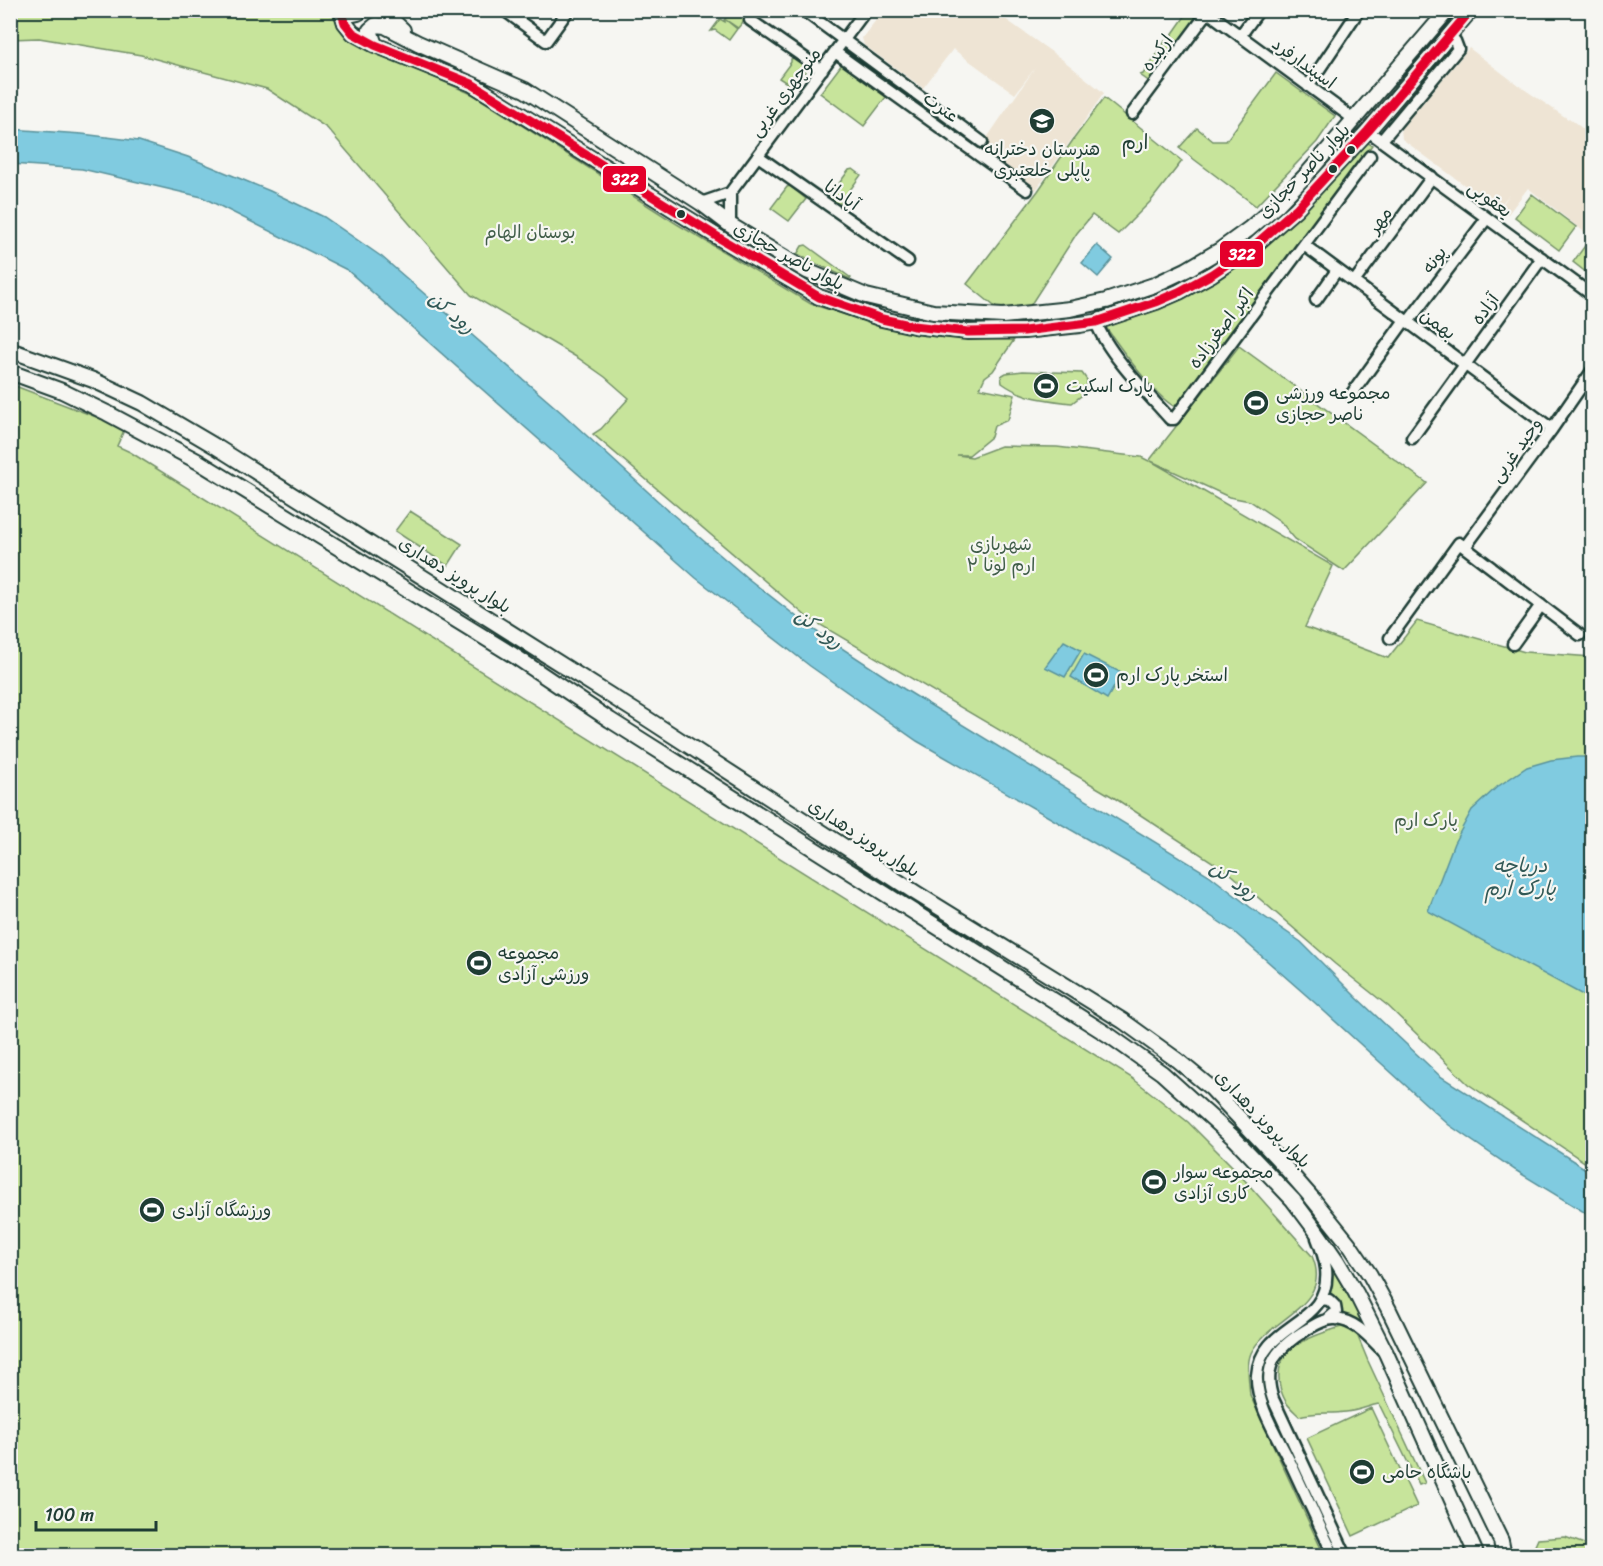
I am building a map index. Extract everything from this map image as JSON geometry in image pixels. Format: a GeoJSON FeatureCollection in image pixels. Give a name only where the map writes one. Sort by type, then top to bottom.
{"type":"FeatureCollection","features":[{"type":"Feature","properties":{"kind":"main road"},"geometry":{"type":"LineString","coordinates":[[340,11],[349,15],[358,13],[360,10]]}},
{"type":"Feature","properties":{"kind":"main road"},"geometry":{"type":"LineString","coordinates":[[385,10],[395,23],[418,43]]}},
{"type":"Feature","properties":{"kind":"main road","name":"بلوار ناصر حجازی"},"geometry":{"type":"LineString","coordinates":[[418,43],[525,90],[701,203],[730,225],[807,271],[847,289],[933,312],[1022,315],[1070,309],[1106,301],[1154,285],[1220,250],[1278,204],[1307,174],[1448,10]]}},
{"type":"Feature","properties":{"kind":"main road","name":"بلوار ناصر حجازی"},"geometry":{"type":"LineString","coordinates":[[340,11],[352,33],[375,45],[472,84],[721,239],[819,297],[882,319],[914,326],[968,332],[1024,331],[1096,322],[1179,292],[1242,255],[1296,208],[1368,130],[1469,13]]}},
{"type":"Feature","properties":{"kind":"main road"},"geometry":{"type":"LineString","coordinates":[[375,45],[370,30],[376,25],[385,26],[418,43]]}},
{"type":"Feature","properties":{"kind":"main road","name":"بلوار پرویز دهداری"},"geometry":{"type":"LineString","coordinates":[[10,350],[93,380],[142,403],[215,446],[636,711],[916,893],[1123,1021],[1177,1060],[1211,1088],[1277,1158],[1342,1234],[1370,1275],[1407,1346],[1501,1541],[1504,1556]]}},
{"type":"Feature","properties":{"kind":"main road","name":"بلوار پرویز دهداری"},"geometry":{"type":"LineString","coordinates":[[10,372],[62,391],[107,412],[199,462],[513,655],[610,720],[1110,1036],[1162,1073],[1235,1139],[1285,1192],[1337,1261],[1386,1353],[1477,1556]]}},
{"type":"Feature","properties":{"kind":"street"},"geometry":{"type":"LineString","coordinates":[[504,10],[546,41],[567,12]]}},
{"type":"Feature","properties":{"kind":"street"},"geometry":{"type":"LineString","coordinates":[[803,10],[982,142]]}},
{"type":"Feature","properties":{"kind":"street","name":"منوچهری غربی"},"geometry":{"type":"LineString","coordinates":[[730,194],[866,10]]}},
{"type":"Feature","properties":{"kind":"street"},"geometry":{"type":"LineString","coordinates":[[1240,36],[1259,10]]}},
{"type":"Feature","properties":{"kind":"street"},"geometry":{"type":"LineString","coordinates":[[1308,86],[1359,10]]}},
{"type":"Feature","properties":{"kind":"street","name":"اسپندارفرد"},"geometry":{"type":"LineString","coordinates":[[1206,11],[1355,120]]}},
{"type":"Feature","properties":{"kind":"street","name":"ارکیده"},"geometry":{"type":"LineString","coordinates":[[1132,114],[1206,11]]}},
{"type":"Feature","properties":{"kind":"street"},"geometry":{"type":"LineString","coordinates":[[750,20],[822,70]]}},
{"type":"Feature","properties":{"kind":"street"},"geometry":{"type":"LineString","coordinates":[[1382,141],[1458,49],[1455,41],[1449,36]]}},
{"type":"Feature","properties":{"kind":"street","name":"عترت"},"geometry":{"type":"LineString","coordinates":[[835,52],[1027,190]]}},
{"type":"Feature","properties":{"kind":"street","name":"یعقوبی"},"geometry":{"type":"LineString","coordinates":[[1368,130],[1593,295]]}},
{"type":"Feature","properties":{"kind":"street","name":"آپادانا"},"geometry":{"type":"LineString","coordinates":[[758,156],[908,261]]}},
{"type":"Feature","properties":{"kind":"street","name":"اکبر اصغرزاده"},"geometry":{"type":"LineString","coordinates":[[1096,322],[1105,341],[1170,419],[1174,419],[1370,156]]}},
{"type":"Feature","properties":{"kind":"street","name":"مهر"},"geometry":{"type":"LineString","coordinates":[[1354,282],[1432,177]]}},
{"type":"Feature","properties":{"kind":"street"},"geometry":{"type":"LineString","coordinates":[[701,203],[730,194],[730,225]]}},
{"type":"Feature","properties":{"kind":"street","name":"پونه"},"geometry":{"type":"LineString","coordinates":[[1351,395],[1487,218]]}},
{"type":"Feature","properties":{"kind":"street","name":"بهمن"},"geometry":{"type":"LineString","coordinates":[[1304,245],[1552,429]]}},
{"type":"Feature","properties":{"kind":"street","name":"آزاده"},"geometry":{"type":"LineString","coordinates":[[1412,438],[1542,258]]}},
{"type":"Feature","properties":{"kind":"street"},"geometry":{"type":"LineString","coordinates":[[1316,300],[1337,270]]}},
{"type":"Feature","properties":{"kind":"street","name":"وحید غربی"},"geometry":{"type":"LineString","coordinates":[[1390,638],[1552,429],[1593,371]]}},
{"type":"Feature","properties":{"kind":"street"},"geometry":{"type":"LineString","coordinates":[[1462,545],[1580,635]]}},
{"type":"Feature","properties":{"kind":"street"},"geometry":{"type":"LineString","coordinates":[[1513,644],[1541,605]]}},
{"type":"Feature","properties":{"kind":"street"},"geometry":{"type":"LineString","coordinates":[[1314,1228],[1326,1271],[1325,1287],[1321,1299],[1307,1316],[1286,1330],[1264,1352],[1258,1368],[1258,1385],[1273,1429],[1334,1556]]}},
{"type":"Feature","properties":{"kind":"street"},"geometry":{"type":"LineString","coordinates":[[1321,1299],[1329,1300],[1335,1306],[1336,1312],[1283,1346],[1274,1357],[1269,1370],[1269,1383],[1273,1398],[1346,1556]]}},
{"type":"Feature","properties":{"kind":"street"},"geometry":{"type":"LineString","coordinates":[[1328,1319],[1344,1320],[1357,1326],[1386,1353]]}},
{"type":"Feature","properties":{"kind":"shaded area"},"geometry":{"type":"Polygon","coordinates":[[[883,11],[994,11],[1063,60],[1104,93],[1036,190],[980,148],[1035,68],[1015,94],[953,49],[923,88],[864,45],[862,38],[883,11]]]}},
{"type":"Feature","properties":{"kind":"shaded area"},"geometry":{"type":"Polygon","coordinates":[[[1469,48],[1592,136],[1592,238],[1528,188],[1508,214],[1500,208],[1509,195],[1497,209],[1402,139],[1401,129],[1469,48]]]}},
{"type":"Feature","properties":{"kind":"green space","name":"پارک ارم"},"geometry":{"type":"Polygon","coordinates":[[[319,10],[339,18],[343,31],[353,42],[474,95],[677,224],[811,304],[875,324],[937,337],[1014,340],[993,371],[985,377],[980,388],[1015,395],[1008,420],[994,426],[991,437],[969,455],[957,455],[972,457],[1001,446],[1057,447],[1141,457],[1149,461],[1239,346],[1427,483],[1344,571],[1295,539],[1280,521],[1250,501],[1229,497],[1151,461],[1333,566],[1305,627],[1388,658],[1417,621],[1525,652],[1592,657],[1592,1167],[1468,1084],[1388,1006],[1335,964],[1231,874],[1113,797],[807,617],[593,434],[601,429],[629,398],[578,358],[471,295],[327,128],[267,89],[141,55],[39,38],[11,39],[10,11],[319,10]]]}},
{"type":"Feature","properties":{"kind":"green space"},"geometry":{"type":"Polygon","coordinates":[[[731,11],[752,11],[738,28],[726,20],[737,29],[729,40],[715,30],[711,31],[720,19],[725,22],[724,20],[731,11]]]}},
{"type":"Feature","properties":{"kind":"green space"},"geometry":{"type":"Polygon","coordinates":[[[1188,12],[1195,15],[1195,19],[1150,82],[1140,75],[1188,12]]]}},
{"type":"Feature","properties":{"kind":"green space"},"geometry":{"type":"Polygon","coordinates":[[[794,58],[804,66],[805,72],[793,87],[779,78],[794,58]]]}},
{"type":"Feature","properties":{"kind":"green space"},"geometry":{"type":"Polygon","coordinates":[[[842,64],[886,97],[864,126],[820,93],[842,64]]]}},
{"type":"Feature","properties":{"kind":"green space"},"geometry":{"type":"Polygon","coordinates":[[[1276,73],[1335,116],[1317,142],[1256,206],[1179,148],[1197,128],[1213,141],[1226,141],[1276,73]]]}},
{"type":"Feature","properties":{"kind":"green space"},"geometry":{"type":"Polygon","coordinates":[[[1104,98],[1182,161],[1151,201],[1118,234],[1092,215],[1077,233],[1028,309],[999,310],[967,284],[1038,191],[1104,98]]]}},
{"type":"Feature","properties":{"kind":"green space"},"geometry":{"type":"Polygon","coordinates":[[[1366,142],[1372,145],[1179,408],[1171,405],[1139,372],[1105,326],[1211,282],[1246,259],[1272,238],[1366,142]]]}},
{"type":"Feature","properties":{"kind":"green space"},"geometry":{"type":"Polygon","coordinates":[[[853,169],[861,175],[839,205],[831,200],[826,201],[849,170],[853,169]]]}},
{"type":"Feature","properties":{"kind":"green space"},"geometry":{"type":"Polygon","coordinates":[[[790,186],[806,199],[789,221],[771,208],[790,186]]]}},
{"type":"Feature","properties":{"kind":"green space"},"geometry":{"type":"Polygon","coordinates":[[[1532,194],[1576,227],[1559,250],[1515,217],[1532,194]]]}},
{"type":"Feature","properties":{"kind":"green space"},"geometry":{"type":"Polygon","coordinates":[[[1590,239],[1592,241],[1592,277],[1573,262],[1590,239]]]}},
{"type":"Feature","properties":{"kind":"green space"},"geometry":{"type":"Polygon","coordinates":[[[806,245],[851,278],[800,255],[795,258],[802,246],[806,245]]]}},
{"type":"Feature","properties":{"kind":"green space","name":"پارک اسکیت"},"geometry":{"type":"Polygon","coordinates":[[[1023,371],[1082,373],[1087,380],[1086,392],[1072,403],[1044,400],[1027,396],[1002,383],[1001,376],[1006,373],[1023,371]]]}},
{"type":"Feature","properties":{"kind":"green space","name":"مجموعه ورزشی آزادی"},"geometry":{"type":"Polygon","coordinates":[[[10,384],[125,428],[117,446],[1132,1078],[1188,1122],[1233,1167],[1312,1256],[1316,1273],[1314,1287],[1307,1299],[1296,1310],[1259,1341],[1251,1353],[1248,1374],[1250,1395],[1324,1555],[11,1555],[10,384]]]}},
{"type":"Feature","properties":{"kind":"green space"},"geometry":{"type":"Polygon","coordinates":[[[410,511],[462,544],[448,566],[395,531],[410,511]]]}},
{"type":"Feature","properties":{"kind":"green space"},"geometry":{"type":"Polygon","coordinates":[[[1326,1258],[1368,1334],[1339,1316],[1325,1296],[1326,1258]]]}},
{"type":"Feature","properties":{"kind":"green space"},"geometry":{"type":"Polygon","coordinates":[[[1344,1326],[1356,1332],[1425,1483],[1419,1485],[1379,1404],[1340,1413],[1299,1416],[1286,1402],[1279,1383],[1281,1363],[1284,1357],[1300,1343],[1344,1326]]]}},
{"type":"Feature","properties":{"kind":"green space","name":"باشگاه حامی"},"geometry":{"type":"Polygon","coordinates":[[[1371,1408],[1417,1506],[1353,1536],[1307,1438],[1371,1408]]]}},
{"type":"Feature","properties":{"kind":"green space"},"geometry":{"type":"Polygon","coordinates":[[[1565,1537],[1590,1546],[1592,1555],[1537,1555],[1534,1548],[1538,1539],[1565,1537]]]}},
{"type":"Feature","properties":{"kind":"water"},"geometry":{"type":"Polygon","coordinates":[[[10,129],[139,141],[188,157],[270,191],[324,217],[382,257],[562,413],[671,513],[746,577],[811,628],[904,689],[1209,875],[1301,942],[1440,1076],[1592,1173],[1592,1217],[1515,1170],[1449,1125],[1233,931],[1146,873],[917,741],[810,666],[696,578],[347,270],[202,197],[82,169],[11,164],[10,129]]]}},
{"type":"Feature","properties":{"kind":"water"},"geometry":{"type":"Polygon","coordinates":[[[1097,245],[1113,259],[1098,277],[1082,263],[1097,245]]]}},
{"type":"Feature","properties":{"kind":"water"},"geometry":{"type":"Polygon","coordinates":[[[1064,641],[1081,650],[1065,677],[1045,667],[1064,641]]]}},
{"type":"Feature","properties":{"kind":"water","name":"استخر پارک ارم"},"geometry":{"type":"Polygon","coordinates":[[[1084,654],[1122,673],[1107,699],[1071,677],[1084,654]]]}},
{"type":"Feature","properties":{"kind":"water","name":"دریاچه پارک ارم"},"geometry":{"type":"Polygon","coordinates":[[[1592,757],[1592,1000],[1428,911],[1454,843],[1472,810],[1497,787],[1527,767],[1551,760],[1592,757]]]}},
{"type":"Feature","properties":{"kind":"transit line","name":"322"},"geometry":{"type":"LineString","coordinates":[[341,10],[345,23],[353,33],[375,45],[472,84],[721,239],[819,297],[882,319],[914,326],[968,332],[1024,331],[1096,322],[1156,302],[1212,274],[1255,245],[1296,209],[1368,131],[1471,10]]}},
{"type":"Feature","properties":{"kind":"place","name":"هنرستان دخترانه پاپلی خلعتبری"},"geometry":{"type":"Point","coordinates":[1042,121]}},
{"type":"Feature","properties":{"kind":"place","name":"پارک اسکیت"},"geometry":{"type":"Point","coordinates":[1046,386]}},
{"type":"Feature","properties":{"kind":"place","name":"مجموعه ورزشی ناصر حجازی"},"geometry":{"type":"Point","coordinates":[1256,403]}},
{"type":"Feature","properties":{"kind":"place","name":"استخر پارک ارم"},"geometry":{"type":"Point","coordinates":[1096,675]}},
{"type":"Feature","properties":{"kind":"place","name":"مجموعه ورزشی آزادی"},"geometry":{"type":"Point","coordinates":[479,963]}},
{"type":"Feature","properties":{"kind":"place","name":"مجموعه سوار کاری آزادی"},"geometry":{"type":"Point","coordinates":[1154,1182]}},
{"type":"Feature","properties":{"kind":"place","name":"ورزشگاه آزادی"},"geometry":{"type":"Point","coordinates":[152,1210]}},
{"type":"Feature","properties":{"kind":"place","name":"باشگاه حامی"},"geometry":{"type":"Point","coordinates":[1362,1472]}},
{"type":"Feature","properties":{"kind":"district","name":"ارم"},"geometry":{"type":"Point","coordinates":[1135,142]}},
{"type":"Feature","properties":{"kind":"park label","name":"بوستان الهام"},"geometry":{"type":"Point","coordinates":[530,232]}},
{"type":"Feature","properties":{"kind":"park label","name":"شهربازی ارم لونا ۲"},"geometry":{"type":"Point","coordinates":[1001,554]}},
{"type":"Feature","properties":{"kind":"water label","name":"رود کن"},"geometry":{"type":"Point","coordinates":[452,312]}},
{"type":"Feature","properties":{"kind":"water label","name":"رود کن"},"geometry":{"type":"Point","coordinates":[819,628]}},
{"type":"Feature","properties":{"kind":"water label","name":"رود کن"},"geometry":{"type":"Point","coordinates":[1234,880]}}]}
